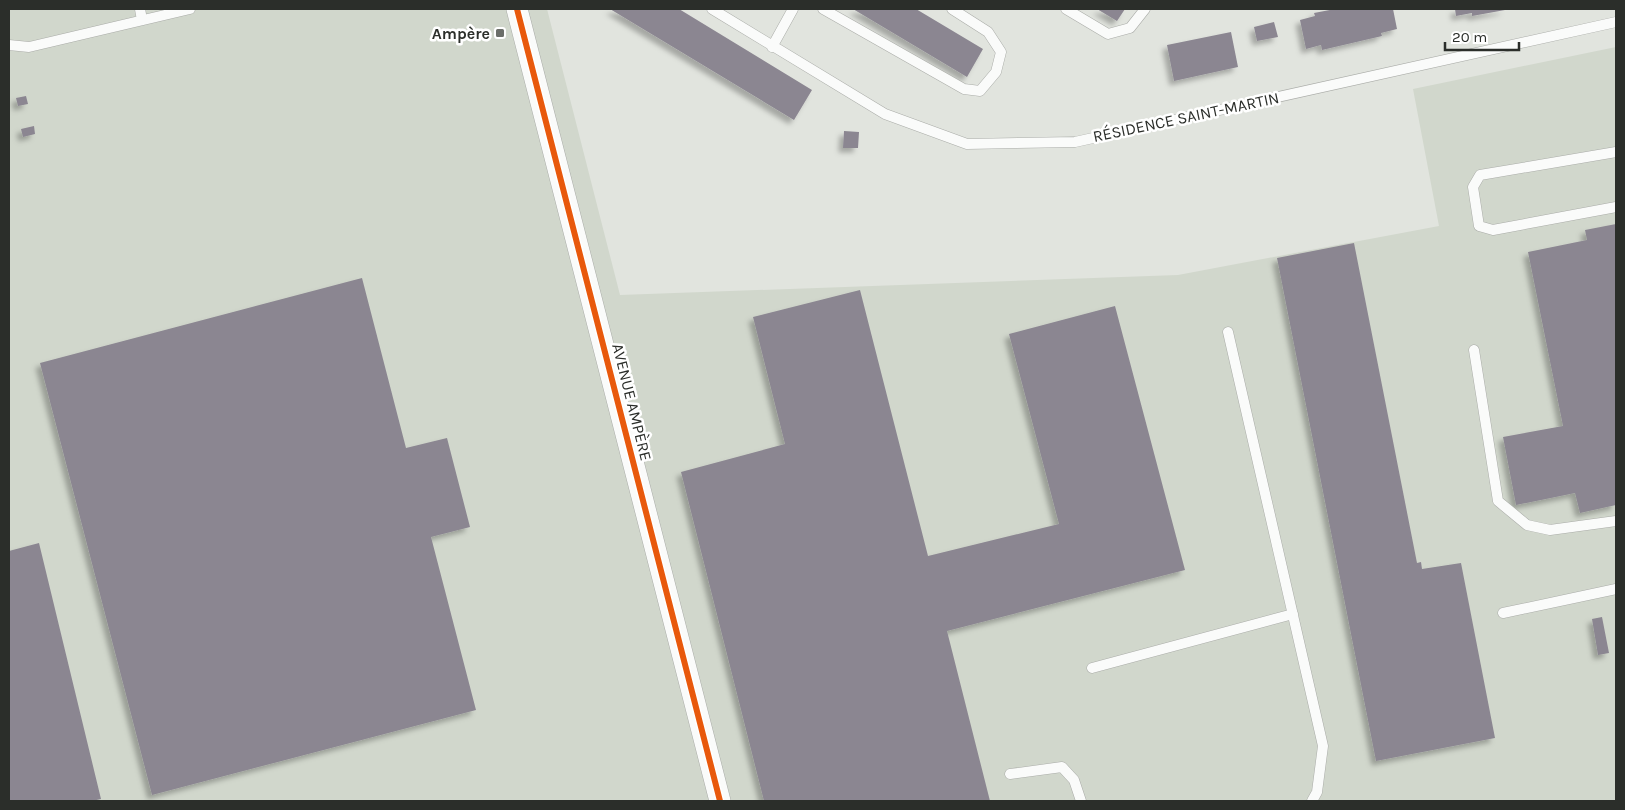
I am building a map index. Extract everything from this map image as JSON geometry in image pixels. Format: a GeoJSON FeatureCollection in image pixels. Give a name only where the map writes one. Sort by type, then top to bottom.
{"type":"FeatureCollection","features":[{"type":"Feature","properties":{"kind":"street","name":"AVENUE AMPÈRE"},"geometry":{"type":"LineString","coordinates":[[517,9],[720,801]]}},
{"type":"Feature","properties":{"kind":"lane"},"geometry":{"type":"LineString","coordinates":[[140,9],[142,20]]}},
{"type":"Feature","properties":{"kind":"lane"},"geometry":{"type":"LineString","coordinates":[[9,45],[29,47],[190,9]]}},
{"type":"Feature","properties":{"kind":"lane"},"geometry":{"type":"LineString","coordinates":[[772,47],[793,9]]}},
{"type":"Feature","properties":{"kind":"lane"},"geometry":{"type":"LineString","coordinates":[[823,9],[964,90],[980,91],[996,72],[1001,52],[988,32],[952,9]]}},
{"type":"Feature","properties":{"kind":"lane"},"geometry":{"type":"LineString","coordinates":[[1066,9],[1108,34],[1130,28],[1145,9]]}},
{"type":"Feature","properties":{"kind":"lane","name":"RÉSIDENCE SAINT-MARTIN"},"geometry":{"type":"LineString","coordinates":[[718,10],[772,47],[885,114],[967,144],[1075,142],[1616,22]]}},
{"type":"Feature","properties":{"kind":"lane"},"geometry":{"type":"LineString","coordinates":[[1616,152],[1480,174],[1473,187],[1480,226],[1493,230],[1616,207]]}},
{"type":"Feature","properties":{"kind":"lane"},"geometry":{"type":"LineString","coordinates":[[1228,332],[1323,746],[1317,792],[1312,801]]}},
{"type":"Feature","properties":{"kind":"lane"},"geometry":{"type":"LineString","coordinates":[[1474,350],[1498,501],[1527,525],[1550,530],[1616,521]]}},
{"type":"Feature","properties":{"kind":"lane"},"geometry":{"type":"LineString","coordinates":[[1503,613],[1616,589]]}},
{"type":"Feature","properties":{"kind":"lane"},"geometry":{"type":"LineString","coordinates":[[1092,668],[1293,614]]}},
{"type":"Feature","properties":{"kind":"lane"},"geometry":{"type":"LineString","coordinates":[[1010,774],[1062,767],[1074,780],[1081,801]]}},
{"type":"Feature","properties":{"kind":"shaded area"},"geometry":{"type":"Polygon","coordinates":[[[9,9],[547,9],[620,295],[1178,275],[1439,226],[1413,89],[1616,47],[1616,801],[9,801],[9,9]]]}},
{"type":"Feature","properties":{"kind":"building"},"geometry":{"type":"Polygon","coordinates":[[[610,9],[679,9],[812,90],[794,120],[610,9]]]}},
{"type":"Feature","properties":{"kind":"building"},"geometry":{"type":"Polygon","coordinates":[[[853,9],[916,9],[983,49],[967,77],[853,9]]]}},
{"type":"Feature","properties":{"kind":"building"},"geometry":{"type":"Polygon","coordinates":[[[1097,9],[1125,9],[1117,21],[1097,9]]]}},
{"type":"Feature","properties":{"kind":"building"},"geometry":{"type":"Polygon","coordinates":[[[1335,9],[1393,9],[1397,29],[1381,33],[1382,36],[1322,50],[1321,45],[1306,49],[1300,20],[1315,16],[1314,13],[1335,9]]]}},
{"type":"Feature","properties":{"kind":"building"},"geometry":{"type":"Polygon","coordinates":[[[1455,9],[1505,10],[1472,16],[1472,13],[1456,16],[1455,9]]]}},
{"type":"Feature","properties":{"kind":"building"},"geometry":{"type":"Polygon","coordinates":[[[1274,22],[1278,37],[1257,41],[1254,27],[1274,22]]]}},
{"type":"Feature","properties":{"kind":"building"},"geometry":{"type":"Polygon","coordinates":[[[1231,32],[1238,67],[1174,81],[1167,45],[1231,32]]]}},
{"type":"Feature","properties":{"kind":"building"},"geometry":{"type":"Polygon","coordinates":[[[26,96],[28,104],[18,106],[16,98],[26,96]]]}},
{"type":"Feature","properties":{"kind":"building"},"geometry":{"type":"Polygon","coordinates":[[[34,126],[35,134],[23,137],[21,129],[34,126]]]}},
{"type":"Feature","properties":{"kind":"building"},"geometry":{"type":"Polygon","coordinates":[[[844,131],[859,132],[858,148],[843,148],[844,131]]]}},
{"type":"Feature","properties":{"kind":"building"},"geometry":{"type":"Polygon","coordinates":[[[1616,224],[1616,505],[1580,513],[1575,493],[1516,505],[1503,437],[1563,426],[1528,252],[1587,240],[1585,230],[1616,224]]]}},
{"type":"Feature","properties":{"kind":"building"},"geometry":{"type":"Polygon","coordinates":[[[1354,243],[1417,563],[1421,562],[1422,569],[1461,563],[1495,738],[1376,761],[1277,258],[1354,243]]]}},
{"type":"Feature","properties":{"kind":"building"},"geometry":{"type":"Polygon","coordinates":[[[362,278],[406,448],[447,438],[470,527],[431,537],[476,710],[152,795],[40,363],[362,278]]]}},
{"type":"Feature","properties":{"kind":"building"},"geometry":{"type":"Polygon","coordinates":[[[860,290],[928,556],[1059,524],[1009,334],[1115,306],[1185,570],[947,631],[990,801],[764,801],[681,472],[785,444],[753,317],[860,290]]]}},
{"type":"Feature","properties":{"kind":"building"},"geometry":{"type":"Polygon","coordinates":[[[39,543],[101,799],[92,801],[9,801],[9,551],[39,543]]]}},
{"type":"Feature","properties":{"kind":"building"},"geometry":{"type":"Polygon","coordinates":[[[1602,617],[1609,653],[1598,655],[1592,619],[1602,617]]]}},
{"type":"Feature","properties":{"kind":"cycle path"},"geometry":{"type":"LineString","coordinates":[[517,9],[720,801]]}},
{"type":"Feature","properties":{"kind":"place","name":"Ampère"},"geometry":{"type":"Point","coordinates":[500,33]}}]}
